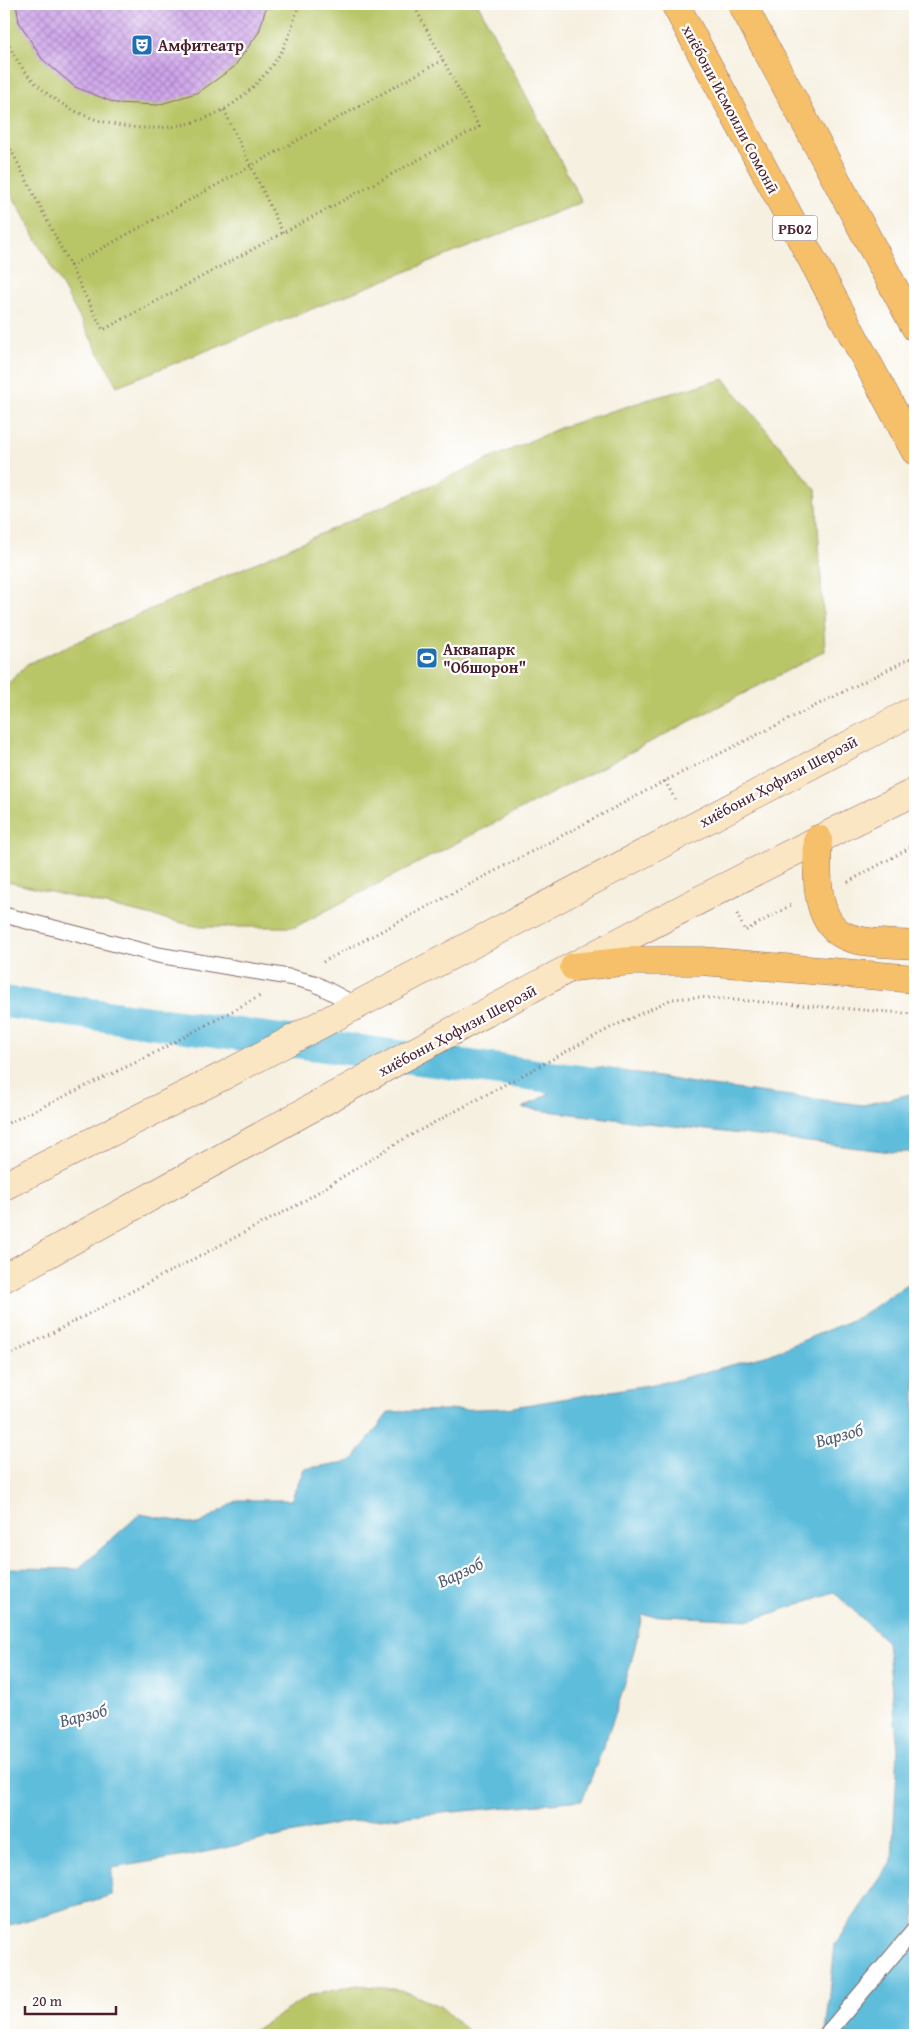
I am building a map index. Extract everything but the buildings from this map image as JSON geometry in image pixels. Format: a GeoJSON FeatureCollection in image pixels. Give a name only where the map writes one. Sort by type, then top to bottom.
{"type":"FeatureCollection","features":[{"type":"Feature","properties":{"kind":"highway","name":"хиёбони Исмоили Сомонӣ"},"geometry":{"type":"LineString","coordinates":[[675,4],[915,451]]}},
{"type":"Feature","properties":{"kind":"highway"},"geometry":{"type":"LineString","coordinates":[[742,4],[915,327]]}},
{"type":"Feature","properties":{"kind":"highway"},"geometry":{"type":"LineString","coordinates":[[818,839],[816,875],[819,894],[823,911],[835,930],[852,939],[915,944]]}},
{"type":"Feature","properties":{"kind":"highway"},"geometry":{"type":"LineString","coordinates":[[574,967],[630,961],[702,961],[915,979]]}},
{"type":"Feature","properties":{"kind":"main road","name":"хиёбони Ҳофизи Шерозӣ"},"geometry":{"type":"LineString","coordinates":[[4,1186],[225,1075],[915,710]]}},
{"type":"Feature","properties":{"kind":"main road","name":"хиёбони Ҳофизи Шерозӣ"},"geometry":{"type":"LineString","coordinates":[[4,1278],[480,1017],[818,839],[915,792]]}},
{"type":"Feature","properties":{"kind":"lane"},"geometry":{"type":"LineString","coordinates":[[4,915],[158,955],[287,981],[314,983],[356,1005]]}},
{"type":"Feature","properties":{"kind":"lane"},"geometry":{"type":"LineString","coordinates":[[826,2035],[915,1929]]}},
{"type":"Feature","properties":{"kind":"path"},"geometry":{"type":"LineString","coordinates":[[4,32],[6,44],[31,78],[64,105],[102,122],[143,129],[185,125],[224,109],[261,80],[287,41],[299,4]]}},
{"type":"Feature","properties":{"kind":"path"},"geometry":{"type":"LineString","coordinates":[[4,136],[103,330],[479,127],[413,4]]}},
{"type":"Feature","properties":{"kind":"path"},"geometry":{"type":"LineString","coordinates":[[70,266],[443,60]]}},
{"type":"Feature","properties":{"kind":"path"},"geometry":{"type":"LineString","coordinates":[[224,109],[282,233]]}},
{"type":"Feature","properties":{"kind":"path"},"geometry":{"type":"LineString","coordinates":[[4,1125],[143,1059],[665,781],[915,656]]}},
{"type":"Feature","properties":{"kind":"path"},"geometry":{"type":"LineString","coordinates":[[665,781],[675,798]]}},
{"type":"Feature","properties":{"kind":"path"},"geometry":{"type":"LineString","coordinates":[[847,882],[915,845]]}},
{"type":"Feature","properties":{"kind":"path"},"geometry":{"type":"LineString","coordinates":[[735,910],[745,931],[798,901]]}},
{"type":"Feature","properties":{"kind":"path"},"geometry":{"type":"LineString","coordinates":[[4,1358],[299,1204],[400,1141],[651,1007],[684,997],[915,1014]]}},
{"type":"Feature","properties":{"kind":"green space"},"geometry":{"type":"Polygon","coordinates":[[[4,4],[478,4],[582,202],[117,386],[4,180],[4,4]]]}},
{"type":"Feature","properties":{"kind":"green space","name":"Аквапарк \"Обшорон\""},"geometry":{"type":"Polygon","coordinates":[[[724,379],[816,490],[825,651],[295,927],[200,927],[4,881],[4,688],[27,664],[562,427],[650,399],[724,379]]]}},
{"type":"Feature","properties":{"kind":"green space"},"geometry":{"type":"Polygon","coordinates":[[[357,1985],[402,1990],[441,2007],[472,2035],[247,2035],[309,1996],[357,1985]]]}},
{"type":"Feature","properties":{"kind":"water"},"geometry":{"type":"Polygon","coordinates":[[[598,1067],[711,1086],[863,1105],[915,1093],[915,1147],[911,1152],[892,1152],[522,1108],[598,1067]]]}},
{"type":"Feature","properties":{"kind":"water","name":"Варзоб"},"geometry":{"type":"Polygon","coordinates":[[[915,1279],[915,2035],[826,2035],[835,1944],[892,1861],[898,1749],[887,1642],[834,1592],[752,1620],[642,1615],[631,1663],[617,1709],[582,1800],[346,1822],[191,1855],[112,1868],[112,1895],[4,1927],[4,1568],[78,1569],[140,1514],[198,1525],[238,1500],[291,1500],[304,1469],[352,1461],[389,1412],[507,1408],[672,1381],[769,1355],[861,1316],[915,1279]]]}},
{"type":"Feature","properties":{"kind":"waterway"},"geometry":{"type":"LineString","coordinates":[[4,1002],[616,1086]]}},
{"type":"Feature","properties":{"kind":"place","name":"Aмфитеатр"},"geometry":{"type":"Point","coordinates":[142,45]}},
{"type":"Feature","properties":{"kind":"place","name":"Аквапарк \"Обшорон\""},"geometry":{"type":"Point","coordinates":[427,658]}}]}
